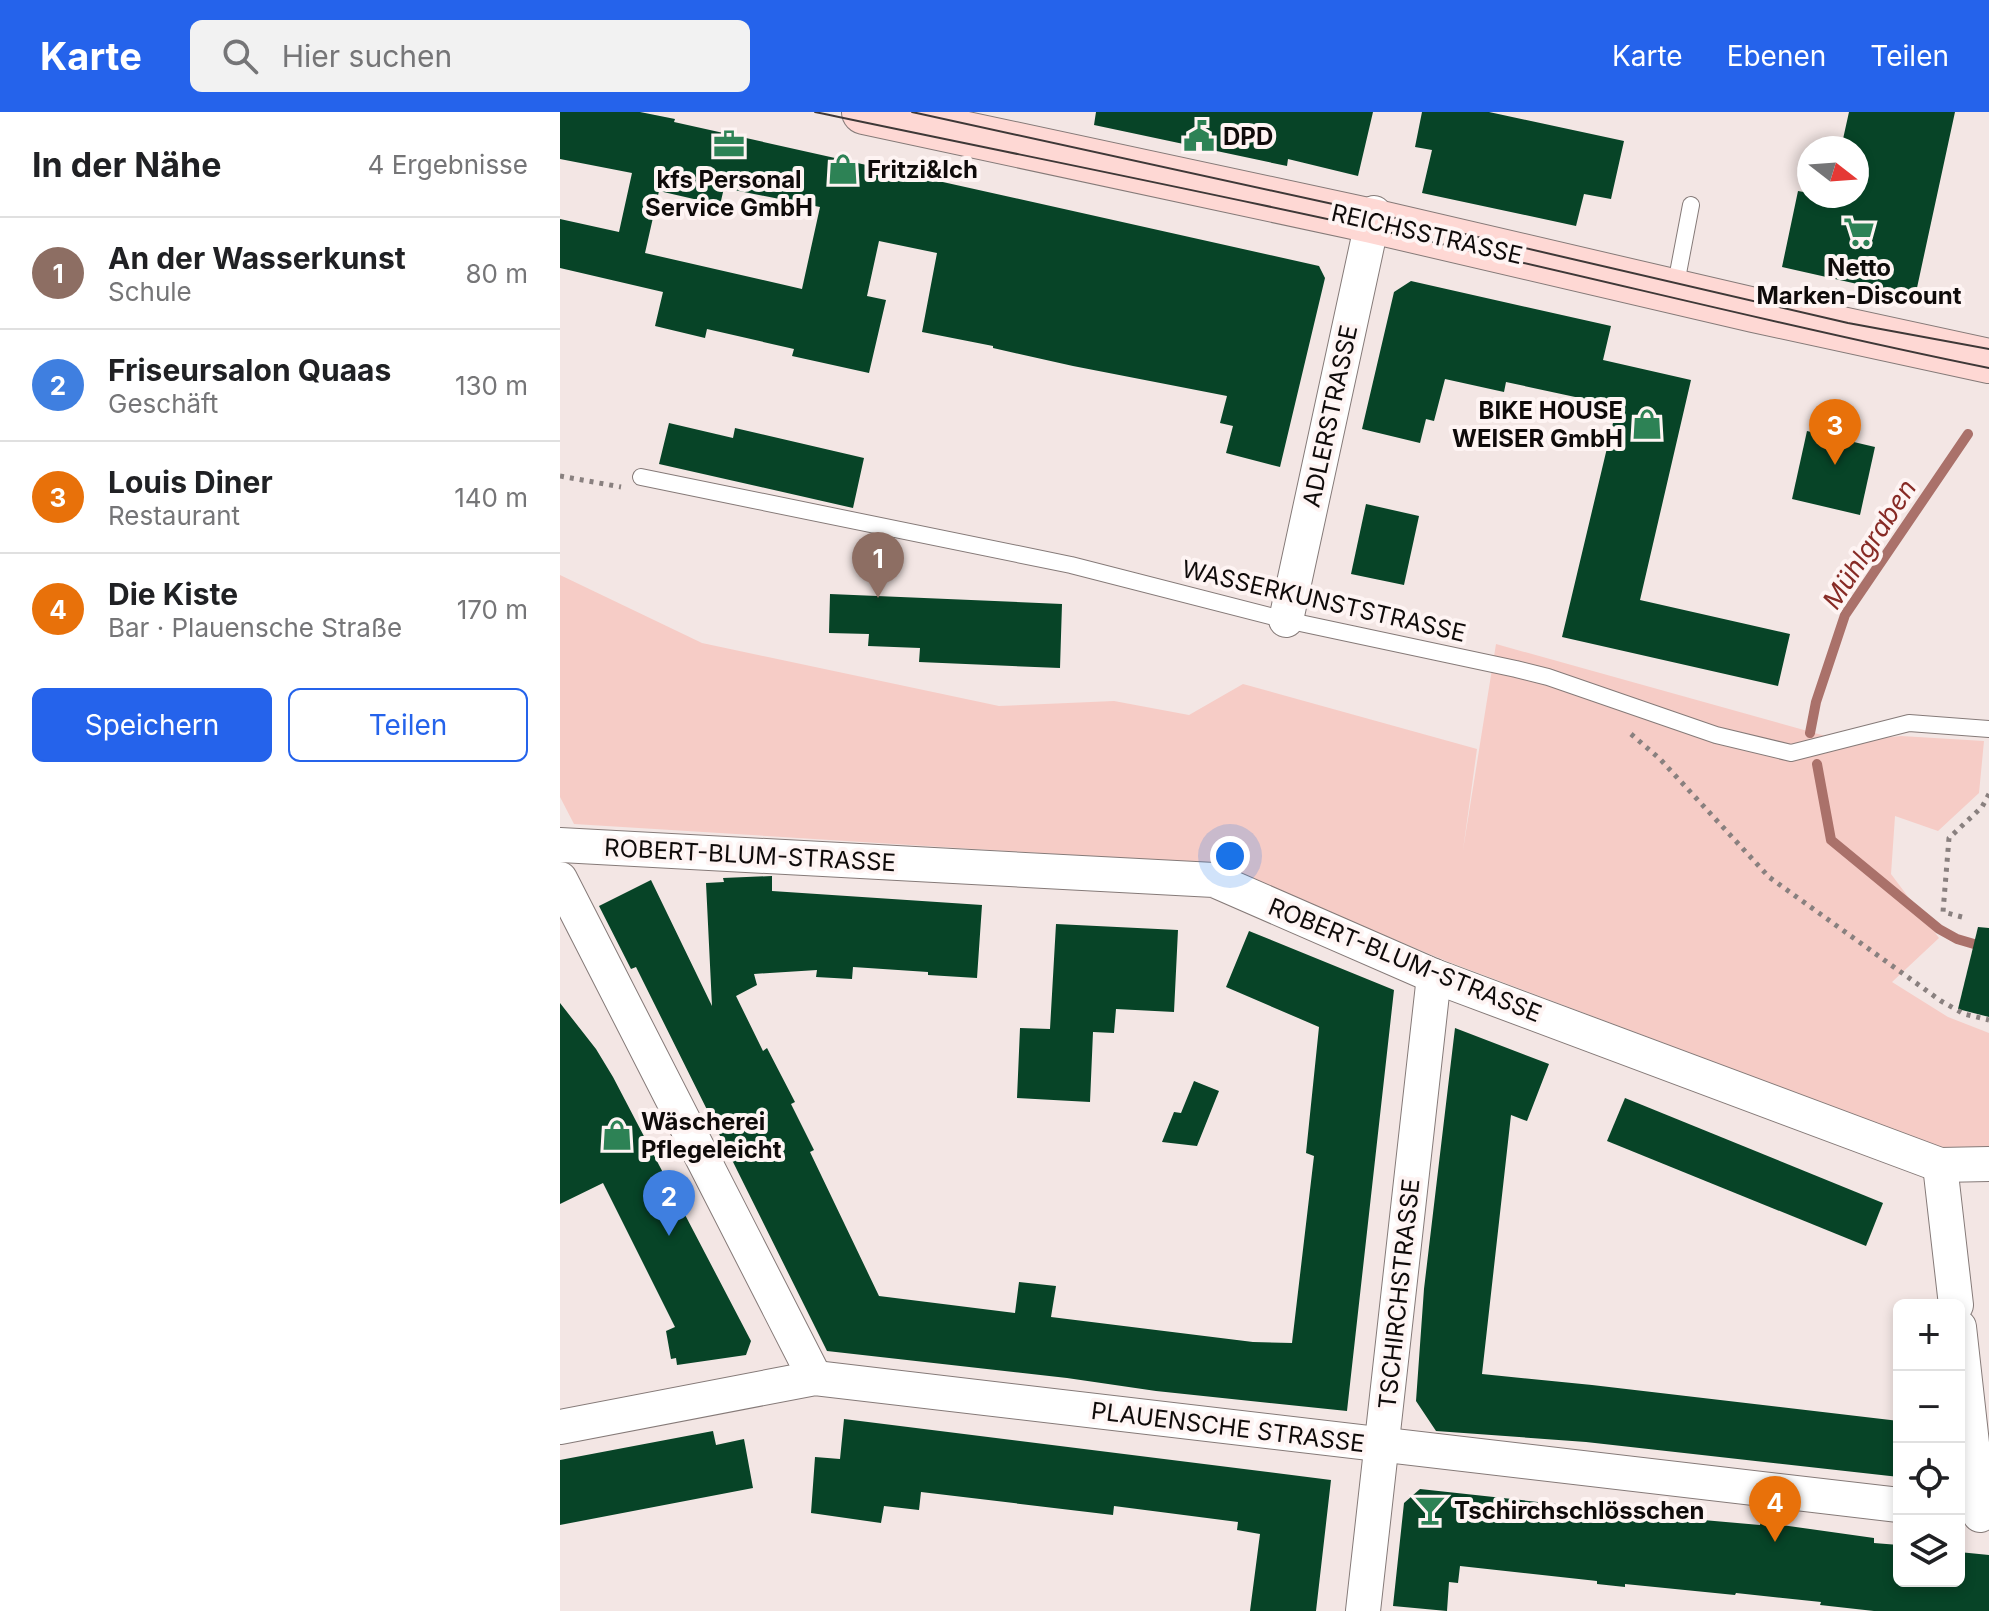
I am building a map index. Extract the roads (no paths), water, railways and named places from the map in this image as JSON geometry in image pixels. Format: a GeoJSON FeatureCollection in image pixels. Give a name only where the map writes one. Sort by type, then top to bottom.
{"type":"FeatureCollection","features":[{"type":"Feature","properties":{"kind":"main road","name":"REICHSSTRASSE"},"geometry":{"type":"LineString","coordinates":[[864,112],[1373,217],[1989,361]]}},
{"type":"Feature","properties":{"kind":"street","name":"ADLERSTRASSE"},"geometry":{"type":"LineString","coordinates":[[1286,620],[1373,217]]}},
{"type":"Feature","properties":{"kind":"street","name":"ROBERT-BLUM-STRASSE"},"geometry":{"type":"LineString","coordinates":[[560,845],[1214,880],[1434,976],[1940,1165],[1989,1164]]}},
{"type":"Feature","properties":{"kind":"street"},"geometry":{"type":"LineString","coordinates":[[560,879],[815,1378]]}},
{"type":"Feature","properties":{"kind":"street","name":"TSCHIRCHSTRASSE"},"geometry":{"type":"LineString","coordinates":[[1363,1611],[1434,976]]}},
{"type":"Feature","properties":{"kind":"street"},"geometry":{"type":"LineString","coordinates":[[1940,1165],[1955,1299]]}},
{"type":"Feature","properties":{"kind":"street"},"geometry":{"type":"LineString","coordinates":[[1963,1371],[1976,1514]]}},
{"type":"Feature","properties":{"kind":"street","name":"PLAUENSCHE STRASSE"},"geometry":{"type":"LineString","coordinates":[[560,1427],[815,1378],[1893,1504]]}},
{"type":"Feature","properties":{"kind":"lane"},"geometry":{"type":"LineString","coordinates":[[1675,290],[1691,205]]}},
{"type":"Feature","properties":{"kind":"lane","name":"WASSERKUNSTSTRASSE"},"geometry":{"type":"LineString","coordinates":[[641,477],[1071,565],[1286,620],[1548,677],[1716,735],[1791,753],[1909,723],[1989,729]]}},
{"type":"Feature","properties":{"kind":"waterway","name":"Mühlgraben"},"geometry":{"type":"LineString","coordinates":[[1810,733],[1816,702],[1845,615],[1968,434]]}},
{"type":"Feature","properties":{"kind":"waterway","name":"Mühlgraben"},"geometry":{"type":"LineString","coordinates":[[1817,764],[1831,840],[1939,929],[1974,944]]}},
{"type":"Feature","properties":{"kind":"tram line"},"geometry":{"type":"LineString","coordinates":[[815,112],[1363,227],[1989,368]]}},
{"type":"Feature","properties":{"kind":"tram line"},"geometry":{"type":"LineString","coordinates":[[912,112],[1374,213],[1848,323],[1989,349]]}},
{"type":"Feature","properties":{"kind":"place","name":"DPD"},"geometry":{"type":"Point","coordinates":[1199,136]}},
{"type":"Feature","properties":{"kind":"place","name":"kfs Personal Service GmbH"},"geometry":{"type":"Point","coordinates":[729,144]}},
{"type":"Feature","properties":{"kind":"place","name":"Fritzi&Ich"},"geometry":{"type":"Point","coordinates":[843,169]}},
{"type":"Feature","properties":{"kind":"place","name":"Netto Marken-Discount"},"geometry":{"type":"Point","coordinates":[1859,232]}},
{"type":"Feature","properties":{"kind":"place","name":"BIKE HOUSE WEISER GmbH"},"geometry":{"type":"Point","coordinates":[1647,424]}},
{"type":"Feature","properties":{"kind":"place","name":"Louis Diner"},"geometry":{"type":"Point","coordinates":[1835,465]}},
{"type":"Feature","properties":{"kind":"place","name":"An der Wasserkunst"},"geometry":{"type":"Point","coordinates":[878,598]}},
{"type":"Feature","properties":{"kind":"place","name":"Wäscherei Pflegeleicht"},"geometry":{"type":"Point","coordinates":[617,1135]}},
{"type":"Feature","properties":{"kind":"place","name":"Friseursalon Quaas"},"geometry":{"type":"Point","coordinates":[669,1236]}},
{"type":"Feature","properties":{"kind":"place","name":"Tschirchschlösschen"},"geometry":{"type":"Point","coordinates":[1430,1510]}},
{"type":"Feature","properties":{"kind":"place","name":"Die Kiste"},"geometry":{"type":"Point","coordinates":[1775,1542]}}]}
